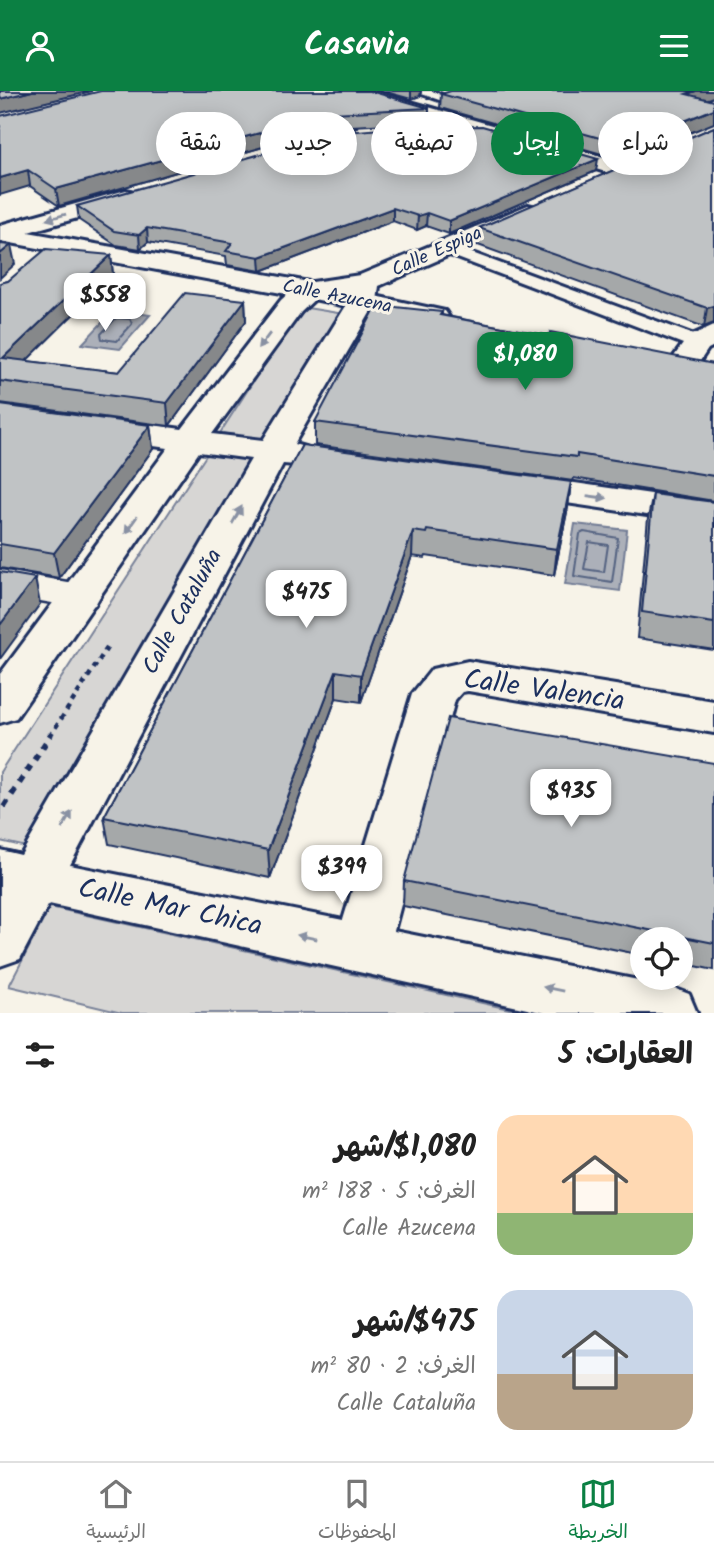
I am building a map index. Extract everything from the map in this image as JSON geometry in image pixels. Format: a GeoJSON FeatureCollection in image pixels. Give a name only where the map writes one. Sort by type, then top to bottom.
{"type":"FeatureCollection","features":[{"type":"Feature","properties":{"kind":"street"},"geometry":{"type":"LineString","coordinates":[[356,112],[357,92],[415,100],[445,98],[467,91]]}},
{"type":"Feature","properties":{"kind":"street"},"geometry":{"type":"LineString","coordinates":[[415,100],[483,129],[598,162]]}},
{"type":"Feature","properties":{"kind":"street"},"geometry":{"type":"LineString","coordinates":[[477,129],[483,129]]}},
{"type":"Feature","properties":{"kind":"street"},"geometry":{"type":"LineString","coordinates":[[357,134],[362,133]]}},
{"type":"Feature","properties":{"kind":"street"},"geometry":{"type":"LineString","coordinates":[[585,187],[613,175]]}},
{"type":"Feature","properties":{"kind":"street"},"geometry":{"type":"LineString","coordinates":[[0,234],[147,191]]}},
{"type":"Feature","properties":{"kind":"street","name":"Calle Espiga"},"geometry":{"type":"LineString","coordinates":[[365,292],[445,248],[547,203]]}},
{"type":"Feature","properties":{"kind":"street","name":"Calle Azucena"},"geometry":{"type":"LineString","coordinates":[[0,234],[47,253],[309,290],[365,292],[455,321]]}},
{"type":"Feature","properties":{"kind":"street"},"geometry":{"type":"LineString","coordinates":[[0,707],[190,441],[291,306],[309,290]]}},
{"type":"Feature","properties":{"kind":"street","name":"Calle Cataluña"},"geometry":{"type":"LineString","coordinates":[[0,942],[16,876],[273,451],[365,292]]}},
{"type":"Feature","properties":{"kind":"street"},"geometry":{"type":"LineString","coordinates":[[678,370],[706,338]]}},
{"type":"Feature","properties":{"kind":"street"},"geometry":{"type":"LineString","coordinates":[[0,415],[328,459]]}},
{"type":"Feature","properties":{"kind":"street"},"geometry":{"type":"LineString","coordinates":[[493,482],[714,514]]}},
{"type":"Feature","properties":{"kind":"street"},"geometry":{"type":"LineString","coordinates":[[0,582],[81,596]]}},
{"type":"Feature","properties":{"kind":"street","name":"Calle Valencia"},"geometry":{"type":"LineString","coordinates":[[362,948],[433,694],[448,680],[468,676],[714,717]]}},
{"type":"Feature","properties":{"kind":"street","name":"Calle Mar Chica"},"geometry":{"type":"LineString","coordinates":[[16,876],[668,1013]]}},
{"type":"Feature","properties":{"kind":"lane"},"geometry":{"type":"LineString","coordinates":[[445,248],[706,338]]}},
{"type":"Feature","properties":{"kind":"shaded area"},"geometry":{"type":"Polygon","coordinates":[[[301,307],[344,314],[269,440],[220,433],[301,307]]]}},
{"type":"Feature","properties":{"kind":"shaded area"},"geometry":{"type":"Polygon","coordinates":[[[209,451],[258,458],[31,848],[0,841],[0,772],[209,451]]]}},
{"type":"Feature","properties":{"kind":"shaded area"},"geometry":{"type":"Polygon","coordinates":[[[50,907],[527,1013],[122,1013],[9,986],[50,907]]]}},
{"type":"Feature","properties":{"kind":"water"},"geometry":{"type":"Polygon","coordinates":[[[114,310],[150,315],[120,349],[82,344],[114,310]]]}},
{"type":"Feature","properties":{"kind":"water"},"geometry":{"type":"Polygon","coordinates":[[[575,524],[627,530],[620,591],[565,584],[575,524]]]}},
{"type":"Feature","properties":{"kind":"building"},"geometry":{"type":"Polygon","coordinates":[[[0,91],[32,91],[0,99],[0,91]]]}},
{"type":"Feature","properties":{"kind":"building"},"geometry":{"type":"Polygon","coordinates":[[[101,91],[370,91],[429,108],[351,112],[260,112],[260,133],[246,137],[246,112],[156,112],[156,161],[56,189],[28,170],[0,178],[0,116],[101,91]]]}},
{"type":"Feature","properties":{"kind":"building"},"geometry":{"type":"Polygon","coordinates":[[[451,91],[696,91],[686,94],[714,101],[714,109],[693,117],[693,112],[598,112],[598,138],[584,134],[584,112],[506,112],[441,94],[451,91]]]}},
{"type":"Feature","properties":{"kind":"building"},"geometry":{"type":"Polygon","coordinates":[[[477,126],[491,129],[491,175],[560,175],[449,221],[427,213],[418,216],[393,208],[260,257],[226,251],[232,243],[147,228],[139,235],[114,231],[77,206],[187,175],[246,175],[246,158],[260,154],[260,175],[357,175],[357,131],[371,130],[371,175],[477,175],[477,126]]]}},
{"type":"Feature","properties":{"kind":"building"},"geometry":{"type":"Polygon","coordinates":[[[714,127],[714,306],[707,308],[479,228],[602,175],[693,175],[693,136],[714,127]]]}},
{"type":"Feature","properties":{"kind":"building"},"geometry":{"type":"Polygon","coordinates":[[[584,155],[598,159],[584,165],[584,155]]]}},
{"type":"Feature","properties":{"kind":"building"},"geometry":{"type":"Polygon","coordinates":[[[0,244],[11,245],[0,254],[0,244]]]}},
{"type":"Feature","properties":{"kind":"building"},"geometry":{"type":"Polygon","coordinates":[[[46,249],[111,255],[3,358],[119,372],[185,293],[245,300],[167,403],[0,381],[0,283],[8,281],[46,249]]]}},
{"type":"Feature","properties":{"kind":"building"},"geometry":{"type":"Polygon","coordinates":[[[377,305],[442,312],[440,315],[549,336],[550,332],[714,364],[714,476],[577,454],[577,457],[315,422],[377,305]]]}},
{"type":"Feature","properties":{"kind":"building"},"geometry":{"type":"Polygon","coordinates":[[[0,405],[150,425],[54,553],[0,544],[0,405]]]}},
{"type":"Feature","properties":{"kind":"building"},"geometry":{"type":"Polygon","coordinates":[[[302,445],[571,482],[557,549],[427,530],[426,533],[413,531],[361,675],[336,671],[268,850],[104,817],[302,445]]]}},
{"type":"Feature","properties":{"kind":"building"},"geometry":{"type":"Polygon","coordinates":[[[653,494],[714,502],[714,623],[642,612],[653,494]]]}},
{"type":"Feature","properties":{"kind":"building"},"geometry":{"type":"Polygon","coordinates":[[[0,572],[35,578],[0,625],[0,572]]]}},
{"type":"Feature","properties":{"kind":"building"},"geometry":{"type":"Polygon","coordinates":[[[448,718],[714,763],[714,943],[693,939],[693,927],[634,927],[404,881],[448,718]]]}}]}
